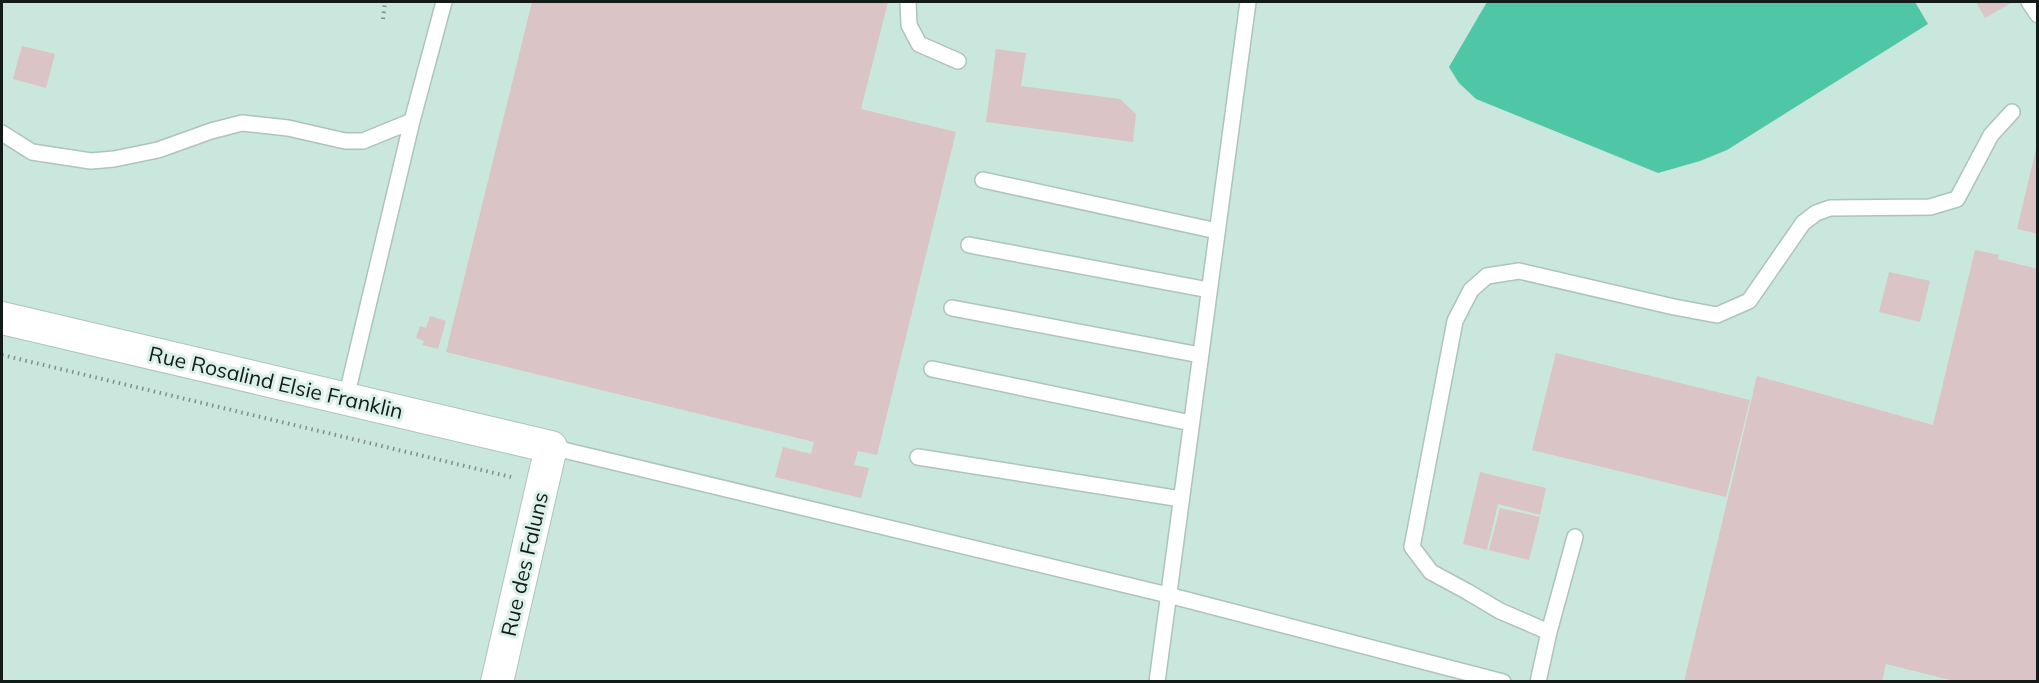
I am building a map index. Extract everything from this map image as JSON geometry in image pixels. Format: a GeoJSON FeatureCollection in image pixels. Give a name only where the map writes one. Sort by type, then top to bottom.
{"type":"FeatureCollection","features":[{"type":"Feature","properties":{"kind":"street","name":"Rue Rosalind Elsie Franklin"},"geometry":{"type":"LineString","coordinates":[[2,318],[551,447]]}},
{"type":"Feature","properties":{"kind":"street","name":"Rue des Faluns"},"geometry":{"type":"LineString","coordinates":[[497,681],[551,447]]}},
{"type":"Feature","properties":{"kind":"lane"},"geometry":{"type":"LineString","coordinates":[[346,398],[412,121],[444,2]]}},
{"type":"Feature","properties":{"kind":"lane"},"geometry":{"type":"LineString","coordinates":[[908,2],[909,25],[919,44],[958,61]]}},
{"type":"Feature","properties":{"kind":"lane"},"geometry":{"type":"LineString","coordinates":[[1157,681],[1248,2]]}},
{"type":"Feature","properties":{"kind":"lane"},"geometry":{"type":"LineString","coordinates":[[2029,2],[2037,15]]}},
{"type":"Feature","properties":{"kind":"lane"},"geometry":{"type":"LineString","coordinates":[[1549,632],[1500,611],[1431,572],[1412,547],[1455,321],[1471,290],[1487,276],[1520,271],[1717,315],[1749,301],[1803,223],[1816,213],[1830,208],[1930,207],[1957,199],[1992,135],[2012,112]]}},
{"type":"Feature","properties":{"kind":"lane"},"geometry":{"type":"LineString","coordinates":[[2,133],[32,152],[91,161],[158,150],[211,131],[242,123],[288,128],[345,141],[363,141],[412,121]]}},
{"type":"Feature","properties":{"kind":"lane"},"geometry":{"type":"LineString","coordinates":[[983,180],[1217,231]]}},
{"type":"Feature","properties":{"kind":"lane"},"geometry":{"type":"LineString","coordinates":[[969,245],[1209,290]]}},
{"type":"Feature","properties":{"kind":"lane"},"geometry":{"type":"LineString","coordinates":[[952,308],[1200,355]]}},
{"type":"Feature","properties":{"kind":"lane"},"geometry":{"type":"LineString","coordinates":[[932,369],[1191,423]]}},
{"type":"Feature","properties":{"kind":"lane"},"geometry":{"type":"LineString","coordinates":[[551,447],[1168,595],[1503,681]]}},
{"type":"Feature","properties":{"kind":"lane"},"geometry":{"type":"LineString","coordinates":[[918,457],[1181,499]]}},
{"type":"Feature","properties":{"kind":"lane"},"geometry":{"type":"LineString","coordinates":[[1538,681],[1575,537]]}},
{"type":"Feature","properties":{"kind":"path"},"geometry":{"type":"LineString","coordinates":[[382,19],[385,2]]}},
{"type":"Feature","properties":{"kind":"path"},"geometry":{"type":"LineString","coordinates":[[2,355],[515,478]]}},
{"type":"Feature","properties":{"kind":"shaded area"},"geometry":{"type":"Polygon","coordinates":[[[2,2],[2037,2],[2037,681],[2,681],[2,2]]]}},
{"type":"Feature","properties":{"kind":"shaded area"},"geometry":{"type":"Polygon","coordinates":[[[1487,2],[1915,2],[1928,24],[1727,150],[1700,161],[1658,173],[1476,99],[1459,83],[1449,67],[1487,2]]]}},
{"type":"Feature","properties":{"kind":"building"},"geometry":{"type":"Polygon","coordinates":[[[532,2],[888,2],[861,109],[956,132],[877,455],[858,451],[854,465],[869,468],[861,498],[775,477],[783,447],[811,454],[814,442],[446,352],[532,2]]]}},
{"type":"Feature","properties":{"kind":"building"},"geometry":{"type":"Polygon","coordinates":[[[1976,2],[2013,2],[1985,18],[1976,2]]]}},
{"type":"Feature","properties":{"kind":"building"},"geometry":{"type":"Polygon","coordinates":[[[22,46],[55,54],[46,88],[13,79],[22,46]]]}},
{"type":"Feature","properties":{"kind":"building"},"geometry":{"type":"Polygon","coordinates":[[[996,49],[1026,53],[1021,86],[1120,99],[1136,114],[1133,142],[986,122],[996,49]]]}},
{"type":"Feature","properties":{"kind":"building"},"geometry":{"type":"Polygon","coordinates":[[[2038,145],[2038,234],[2017,229],[2038,145]]]}},
{"type":"Feature","properties":{"kind":"building"},"geometry":{"type":"Polygon","coordinates":[[[1975,250],[1999,255],[1998,259],[2038,269],[2038,682],[1958,682],[1886,664],[1882,682],[1684,682],[1757,376],[1933,425],[1975,250]]]}},
{"type":"Feature","properties":{"kind":"building"},"geometry":{"type":"Polygon","coordinates":[[[1889,272],[1930,281],[1920,322],[1879,312],[1889,272]]]}},
{"type":"Feature","properties":{"kind":"building"},"geometry":{"type":"Polygon","coordinates":[[[430,316],[446,321],[438,349],[422,345],[424,341],[416,338],[420,326],[426,328],[430,316]]]}},
{"type":"Feature","properties":{"kind":"building"},"geometry":{"type":"Polygon","coordinates":[[[1556,353],[1750,400],[1726,497],[1532,450],[1556,353]]]}},
{"type":"Feature","properties":{"kind":"building"},"geometry":{"type":"Polygon","coordinates":[[[1480,472],[1546,488],[1540,515],[1498,504],[1487,550],[1463,544],[1480,472]]]}},
{"type":"Feature","properties":{"kind":"building"},"geometry":{"type":"Polygon","coordinates":[[[1500,508],[1540,517],[1529,560],[1489,550],[1500,508]]]}}]}
